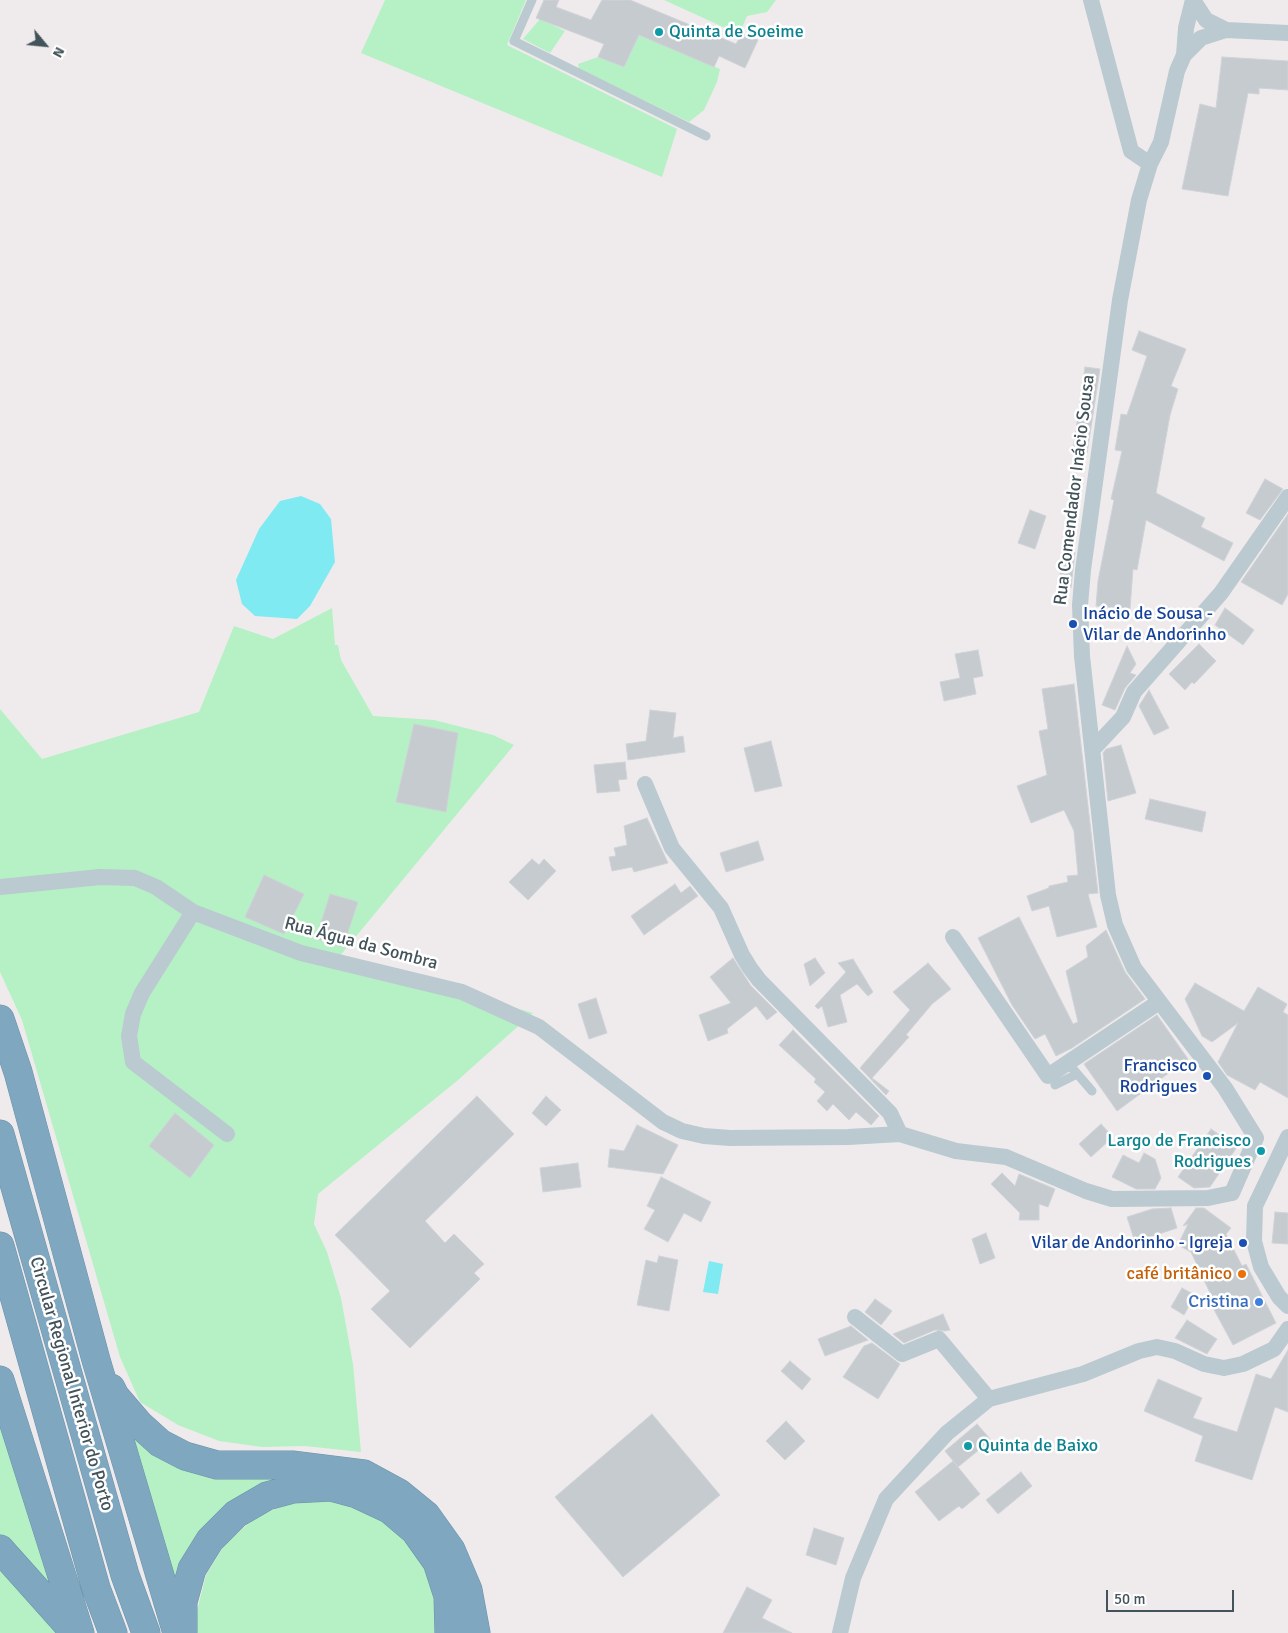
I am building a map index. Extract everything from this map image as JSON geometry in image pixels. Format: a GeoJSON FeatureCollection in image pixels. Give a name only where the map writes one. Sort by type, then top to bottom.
{"type":"FeatureCollection","features":[{"type":"Feature","properties":{"kind":"highway"},"geometry":{"type":"LineString","coordinates":[[0,1019],[18,1072],[96,1360],[177,1633]]}},
{"type":"Feature","properties":{"kind":"highway","name":"Circular Regional Interior do Porto"},"geometry":{"type":"LineString","coordinates":[[0,1134],[124,1575],[146,1633]]}},
{"type":"Feature","properties":{"kind":"highway","name":"Circular Regional Interior do Porto"},"geometry":{"type":"LineString","coordinates":[[0,1246],[96,1588],[113,1633]]}},
{"type":"Feature","properties":{"kind":"highway"},"geometry":{"type":"LineString","coordinates":[[96,1360],[115,1396],[139,1424],[160,1443],[185,1456],[217,1465],[292,1465],[364,1474],[398,1493],[426,1516],[452,1550],[468,1590],[476,1633]]}},
{"type":"Feature","properties":{"kind":"highway"},"geometry":{"type":"LineString","coordinates":[[0,1380],[80,1633]]}},
{"type":"Feature","properties":{"kind":"highway"},"geometry":{"type":"LineString","coordinates":[[183,1633],[183,1602],[192,1569],[217,1533],[236,1514],[267,1496],[293,1489],[331,1487],[357,1494],[389,1509],[415,1531],[437,1562],[448,1596],[448,1633]]}},
{"type":"Feature","properties":{"kind":"highway"},"geometry":{"type":"LineString","coordinates":[[0,1549],[75,1633]]}},
{"type":"Feature","properties":{"kind":"street"},"geometry":{"type":"LineString","coordinates":[[1091,0],[1131,151],[1150,164]]}},
{"type":"Feature","properties":{"kind":"street"},"geometry":{"type":"LineString","coordinates":[[1193,0],[1206,20],[1226,30]]}},
{"type":"Feature","properties":{"kind":"street"},"geometry":{"type":"LineString","coordinates":[[1184,55],[1186,28],[1193,0]]}},
{"type":"Feature","properties":{"kind":"street"},"geometry":{"type":"LineString","coordinates":[[1184,55],[1201,38],[1226,30],[1288,33]]}},
{"type":"Feature","properties":{"kind":"street","name":"Rua Comendador Inácio Sousa"},"geometry":{"type":"LineString","coordinates":[[1184,55],[1177,71],[1161,142],[1150,164],[1139,200],[1120,300],[1082,570],[1080,630],[1108,894],[1115,926],[1134,968],[1225,1088],[1256,1138]]}},
{"type":"Feature","properties":{"kind":"street"},"geometry":{"type":"LineString","coordinates":[[1094,748],[1122,717],[1134,692],[1221,593],[1288,496]]}},
{"type":"Feature","properties":{"kind":"street"},"geometry":{"type":"LineString","coordinates":[[645,784],[672,848],[721,908],[742,955],[750,968],[890,1113],[900,1134],[956,1151],[1006,1157],[1086,1191],[1112,1199],[1208,1198],[1232,1193],[1256,1206]]}},
{"type":"Feature","properties":{"kind":"street","name":"Rua Água da Sombra"},"geometry":{"type":"LineString","coordinates":[[0,887],[100,877],[135,878],[156,886],[193,912],[301,953],[462,992],[539,1027],[645,1109],[682,1131],[704,1136],[730,1138],[848,1137],[900,1134]]}},
{"type":"Feature","properties":{"kind":"street"},"geometry":{"type":"LineString","coordinates":[[193,912],[142,993],[133,1014],[129,1036],[133,1062],[227,1134]]}},
{"type":"Feature","properties":{"kind":"street"},"geometry":{"type":"LineString","coordinates":[[953,937],[1048,1076],[1072,1068],[1160,1002]]}},
{"type":"Feature","properties":{"kind":"street"},"geometry":{"type":"LineString","coordinates":[[1232,1193],[1256,1138],[1284,1143],[1256,1206],[1254,1241],[1261,1267],[1279,1298],[1288,1306]]}},
{"type":"Feature","properties":{"kind":"street"},"geometry":{"type":"LineString","coordinates":[[855,1317],[902,1354],[939,1339],[989,1399]]}},
{"type":"Feature","properties":{"kind":"street"},"geometry":{"type":"LineString","coordinates":[[840,1633],[852,1578],[886,1499],[946,1433],[989,1399],[1083,1374],[1139,1350],[1157,1348],[1176,1351],[1204,1364],[1224,1368],[1243,1364],[1274,1349],[1288,1329]]}},
{"type":"Feature","properties":{"kind":"lane"},"geometry":{"type":"LineString","coordinates":[[532,0],[514,41],[706,136]]}},
{"type":"Feature","properties":{"kind":"lane"},"geometry":{"type":"LineString","coordinates":[[1054,1085],[1072,1068],[1092,1091]]}},
{"type":"Feature","properties":{"kind":"green space"},"geometry":{"type":"Polygon","coordinates":[[[385,0],[526,0],[507,45],[677,129],[662,177],[361,53],[385,0]]]}},
{"type":"Feature","properties":{"kind":"green space"},"geometry":{"type":"Polygon","coordinates":[[[664,0],[776,0],[767,12],[747,16],[741,30],[734,32],[664,0]]]}},
{"type":"Feature","properties":{"kind":"green space"},"geometry":{"type":"Polygon","coordinates":[[[540,19],[565,31],[550,53],[523,39],[540,19]]]}},
{"type":"Feature","properties":{"kind":"green space"},"geometry":{"type":"Polygon","coordinates":[[[639,35],[720,69],[717,82],[704,110],[689,122],[579,69],[578,64],[598,57],[624,67],[639,35]]]}},
{"type":"Feature","properties":{"kind":"green space"},"geometry":{"type":"Polygon","coordinates":[[[332,608],[335,645],[338,645],[341,660],[373,716],[434,720],[493,735],[514,745],[339,957],[533,1013],[458,1080],[318,1194],[314,1224],[327,1252],[341,1298],[353,1364],[361,1452],[305,1446],[262,1447],[219,1441],[178,1425],[140,1402],[120,1357],[22,1020],[0,972],[0,709],[42,759],[199,712],[234,626],[273,639],[332,608]]]}},
{"type":"Feature","properties":{"kind":"green space"},"geometry":{"type":"Polygon","coordinates":[[[0,1401],[57,1593],[0,1537],[0,1401]]]}},
{"type":"Feature","properties":{"kind":"green space"},"geometry":{"type":"Polygon","coordinates":[[[128,1426],[289,1480],[175,1588],[128,1426]]]}},
{"type":"Feature","properties":{"kind":"green space"},"geometry":{"type":"Polygon","coordinates":[[[325,1499],[367,1510],[398,1530],[426,1564],[439,1612],[436,1633],[197,1633],[195,1619],[206,1575],[225,1544],[257,1516],[288,1504],[325,1499]]]}},
{"type":"Feature","properties":{"kind":"green space"},"geometry":{"type":"Polygon","coordinates":[[[0,1567],[61,1633],[0,1633],[0,1567]]]}},
{"type":"Feature","properties":{"kind":"water"},"geometry":{"type":"Polygon","coordinates":[[[301,496],[320,504],[331,519],[335,562],[310,606],[297,619],[255,616],[242,604],[236,580],[259,529],[280,501],[301,496]]]}},
{"type":"Feature","properties":{"kind":"water"},"geometry":{"type":"Polygon","coordinates":[[[709,1261],[723,1264],[718,1294],[703,1292],[709,1261]]]}},
{"type":"Feature","properties":{"kind":"building","name":"Quinta de Soeime"},"geometry":{"type":"Polygon","coordinates":[[[544,0],[559,0],[556,7],[591,20],[602,0],[630,0],[736,44],[742,33],[758,40],[745,68],[719,56],[714,67],[639,35],[624,67],[598,57],[604,44],[536,18],[544,0]]]}},
{"type":"Feature","properties":{"kind":"building"},"geometry":{"type":"Polygon","coordinates":[[[1222,57],[1288,61],[1288,90],[1259,88],[1259,94],[1248,93],[1228,196],[1182,189],[1200,104],[1216,108],[1222,57]]]}},
{"type":"Feature","properties":{"kind":"building"},"geometry":{"type":"Polygon","coordinates":[[[1139,331],[1186,349],[1171,386],[1178,389],[1170,415],[1156,493],[1205,518],[1201,527],[1233,543],[1224,561],[1146,520],[1137,570],[1133,569],[1130,609],[1096,606],[1098,581],[1114,500],[1111,499],[1122,451],[1115,450],[1121,414],[1127,415],[1147,356],[1132,350],[1139,331]]]}},
{"type":"Feature","properties":{"kind":"building"},"geometry":{"type":"Polygon","coordinates":[[[1085,367],[1100,369],[1087,453],[1073,450],[1085,367]]]}},
{"type":"Feature","properties":{"kind":"building"},"geometry":{"type":"Polygon","coordinates":[[[1265,479],[1283,489],[1260,520],[1246,513],[1265,479]]]}},
{"type":"Feature","properties":{"kind":"building"},"geometry":{"type":"Polygon","coordinates":[[[1030,510],[1046,516],[1035,549],[1018,543],[1030,510]]]}},
{"type":"Feature","properties":{"kind":"building"},"geometry":{"type":"Polygon","coordinates":[[[1288,514],[1288,594],[1282,605],[1241,582],[1288,514]]]}},
{"type":"Feature","properties":{"kind":"building"},"geometry":{"type":"Polygon","coordinates":[[[1064,551],[1075,552],[1071,588],[1058,587],[1064,551]]]}},
{"type":"Feature","properties":{"kind":"building"},"geometry":{"type":"Polygon","coordinates":[[[1225,608],[1254,630],[1243,645],[1215,625],[1225,608]]]}},
{"type":"Feature","properties":{"kind":"building"},"geometry":{"type":"Polygon","coordinates":[[[1199,644],[1216,661],[1194,684],[1192,682],[1185,690],[1169,674],[1199,644]]]}},
{"type":"Feature","properties":{"kind":"building"},"geometry":{"type":"Polygon","coordinates":[[[1127,646],[1136,664],[1130,673],[1136,675],[1125,688],[1115,710],[1102,705],[1127,646]]]}},
{"type":"Feature","properties":{"kind":"building"},"geometry":{"type":"Polygon","coordinates":[[[978,650],[983,676],[973,678],[976,694],[944,701],[940,682],[960,678],[955,654],[978,650]]]}},
{"type":"Feature","properties":{"kind":"building"},"geometry":{"type":"Polygon","coordinates":[[[1074,684],[1098,893],[1088,894],[1097,927],[1057,937],[1049,906],[1032,911],[1027,896],[1049,888],[1049,886],[1068,882],[1067,876],[1078,875],[1074,831],[1064,810],[1031,823],[1017,786],[1047,775],[1039,731],[1048,729],[1042,689],[1074,684]]]}},
{"type":"Feature","properties":{"kind":"building"},"geometry":{"type":"Polygon","coordinates":[[[1149,690],[1169,728],[1154,735],[1139,706],[1149,690]]]}},
{"type":"Feature","properties":{"kind":"building"},"geometry":{"type":"Polygon","coordinates":[[[650,710],[676,713],[673,738],[683,736],[685,752],[628,760],[626,744],[646,741],[650,710]]]}},
{"type":"Feature","properties":{"kind":"building"},"geometry":{"type":"Polygon","coordinates":[[[414,724],[458,733],[446,812],[396,802],[414,724]]]}},
{"type":"Feature","properties":{"kind":"building"},"geometry":{"type":"Polygon","coordinates":[[[771,741],[782,786],[755,792],[744,748],[771,741]]]}},
{"type":"Feature","properties":{"kind":"building"},"geometry":{"type":"Polygon","coordinates":[[[1121,745],[1136,793],[1108,801],[1103,753],[1106,749],[1121,745]]]}},
{"type":"Feature","properties":{"kind":"building"},"geometry":{"type":"Polygon","coordinates":[[[625,762],[627,779],[618,780],[620,791],[597,793],[594,765],[625,762]]]}},
{"type":"Feature","properties":{"kind":"building"},"geometry":{"type":"Polygon","coordinates":[[[1150,799],[1206,812],[1202,832],[1145,819],[1150,799]]]}},
{"type":"Feature","properties":{"kind":"building"},"geometry":{"type":"Polygon","coordinates":[[[647,818],[668,863],[634,872],[632,867],[612,871],[609,857],[616,856],[614,848],[627,845],[624,826],[647,818]]]}},
{"type":"Feature","properties":{"kind":"building"},"geometry":{"type":"Polygon","coordinates":[[[758,841],[764,860],[726,872],[720,853],[758,841]]]}},
{"type":"Feature","properties":{"kind":"building"},"geometry":{"type":"Polygon","coordinates":[[[532,859],[539,865],[544,859],[556,871],[528,900],[509,882],[532,859]]]}},
{"type":"Feature","properties":{"kind":"building"},"geometry":{"type":"Polygon","coordinates":[[[264,875],[304,894],[284,934],[245,917],[264,875]]]}},
{"type":"Feature","properties":{"kind":"building"},"geometry":{"type":"Polygon","coordinates":[[[675,884],[681,893],[690,886],[698,896],[644,935],[631,916],[675,884]]]}},
{"type":"Feature","properties":{"kind":"building"},"geometry":{"type":"Polygon","coordinates":[[[330,894],[358,902],[343,947],[316,939],[330,894]]]}},
{"type":"Feature","properties":{"kind":"building"},"geometry":{"type":"Polygon","coordinates":[[[1019,917],[1073,1024],[1078,1022],[1066,971],[1088,957],[1086,946],[1106,930],[1125,972],[1145,999],[1072,1048],[1056,1056],[1045,1034],[1035,1039],[1012,1005],[978,938],[1019,917]]]}},
{"type":"Feature","properties":{"kind":"building"},"geometry":{"type":"Polygon","coordinates":[[[733,958],[751,986],[777,1012],[767,1020],[756,1006],[727,1029],[728,1033],[708,1041],[699,1015],[731,1003],[710,977],[733,958]]]}},
{"type":"Feature","properties":{"kind":"building"},"geometry":{"type":"Polygon","coordinates":[[[815,958],[825,973],[810,986],[804,964],[815,958]]]}},
{"type":"Feature","properties":{"kind":"building"},"geometry":{"type":"Polygon","coordinates":[[[853,959],[873,992],[868,996],[857,984],[840,995],[847,1022],[828,1027],[822,1006],[818,1009],[815,1006],[846,972],[838,963],[853,959]]]}},
{"type":"Feature","properties":{"kind":"building"},"geometry":{"type":"Polygon","coordinates":[[[928,963],[951,989],[932,1004],[906,1035],[909,1037],[872,1078],[889,1091],[886,1095],[860,1068],[910,1010],[893,992],[928,963]]]}},
{"type":"Feature","properties":{"kind":"building"},"geometry":{"type":"Polygon","coordinates":[[[1195,983],[1244,1011],[1258,987],[1287,1004],[1283,1012],[1288,1015],[1288,1098],[1260,1082],[1255,1090],[1227,1075],[1218,1062],[1238,1023],[1212,1042],[1202,1036],[1185,999],[1195,983]]]}},
{"type":"Feature","properties":{"kind":"building"},"geometry":{"type":"Polygon","coordinates":[[[596,998],[607,1033],[589,1039],[578,1004],[596,998]]]}},
{"type":"Feature","properties":{"kind":"building"},"geometry":{"type":"Polygon","coordinates":[[[1157,1015],[1188,1059],[1117,1111],[1084,1064],[1157,1015]]]}},
{"type":"Feature","properties":{"kind":"building"},"geometry":{"type":"Polygon","coordinates":[[[793,1030],[879,1116],[871,1125],[856,1112],[849,1120],[833,1104],[827,1111],[817,1101],[825,1092],[814,1082],[816,1079],[779,1045],[793,1030]]]}},
{"type":"Feature","properties":{"kind":"building"},"geometry":{"type":"Polygon","coordinates":[[[477,1096],[514,1134],[425,1221],[445,1243],[454,1234],[484,1264],[474,1273],[480,1279],[410,1348],[371,1309],[390,1291],[335,1235],[477,1096]]]}},
{"type":"Feature","properties":{"kind":"building"},"geometry":{"type":"Polygon","coordinates":[[[546,1096],[561,1110],[546,1126],[532,1113],[546,1096]]]}},
{"type":"Feature","properties":{"kind":"building"},"geometry":{"type":"Polygon","coordinates":[[[175,1113],[214,1145],[190,1178],[149,1146],[175,1113]]]}},
{"type":"Feature","properties":{"kind":"building"},"geometry":{"type":"Polygon","coordinates":[[[1101,1124],[1113,1137],[1091,1157],[1079,1144],[1101,1124]]]}},
{"type":"Feature","properties":{"kind":"building"},"geometry":{"type":"Polygon","coordinates":[[[637,1125],[678,1145],[663,1174],[608,1167],[610,1149],[624,1151],[637,1125]]]}},
{"type":"Feature","properties":{"kind":"building"},"geometry":{"type":"Polygon","coordinates":[[[1211,1129],[1237,1147],[1210,1187],[1194,1188],[1178,1177],[1211,1129]]]}},
{"type":"Feature","properties":{"kind":"building"},"geometry":{"type":"Polygon","coordinates":[[[1144,1153],[1155,1159],[1161,1178],[1155,1189],[1136,1189],[1112,1177],[1123,1155],[1139,1163],[1144,1153]]]}},
{"type":"Feature","properties":{"kind":"building"},"geometry":{"type":"Polygon","coordinates":[[[578,1163],[581,1187],[543,1192],[540,1168],[578,1163]]]}},
{"type":"Feature","properties":{"kind":"building"},"geometry":{"type":"Polygon","coordinates":[[[1002,1173],[1015,1186],[1019,1174],[1055,1189],[1048,1207],[1039,1204],[1039,1220],[1019,1220],[1020,1213],[991,1184],[1002,1173]]]}},
{"type":"Feature","properties":{"kind":"building"},"geometry":{"type":"Polygon","coordinates":[[[661,1177],[711,1202],[701,1222],[684,1213],[668,1242],[644,1229],[655,1210],[647,1206],[661,1177]]]}},
{"type":"Feature","properties":{"kind":"building"},"geometry":{"type":"Polygon","coordinates":[[[1171,1208],[1177,1228],[1135,1242],[1127,1217],[1152,1209],[1171,1208]]]}},
{"type":"Feature","properties":{"kind":"building"},"geometry":{"type":"Polygon","coordinates":[[[1196,1208],[1204,1208],[1231,1228],[1226,1234],[1242,1266],[1246,1264],[1276,1323],[1233,1345],[1211,1304],[1217,1308],[1191,1252],[1178,1245],[1188,1224],[1183,1226],[1196,1208]]]}},
{"type":"Feature","properties":{"kind":"building"},"geometry":{"type":"Polygon","coordinates":[[[1275,1212],[1288,1213],[1288,1244],[1272,1243],[1275,1212]]]}},
{"type":"Feature","properties":{"kind":"building"},"geometry":{"type":"Polygon","coordinates":[[[986,1233],[995,1258],[980,1264],[972,1239],[986,1233]]]}},
{"type":"Feature","properties":{"kind":"building"},"geometry":{"type":"Polygon","coordinates":[[[659,1256],[678,1260],[669,1311],[637,1305],[646,1260],[657,1263],[659,1256]]]}},
{"type":"Feature","properties":{"kind":"building"},"geometry":{"type":"Polygon","coordinates":[[[1182,1288],[1195,1295],[1184,1315],[1171,1307],[1182,1288]]]}},
{"type":"Feature","properties":{"kind":"building"},"geometry":{"type":"Polygon","coordinates":[[[875,1299],[892,1311],[881,1325],[865,1312],[875,1299]]]}},
{"type":"Feature","properties":{"kind":"building"},"geometry":{"type":"Polygon","coordinates":[[[943,1314],[950,1330],[935,1330],[904,1343],[893,1334],[943,1314]]]}},
{"type":"Feature","properties":{"kind":"building"},"geometry":{"type":"Polygon","coordinates":[[[1187,1320],[1217,1339],[1207,1354],[1175,1338],[1187,1320]]]}},
{"type":"Feature","properties":{"kind":"building"},"geometry":{"type":"Polygon","coordinates":[[[851,1326],[868,1340],[825,1356],[818,1339],[851,1326]]]}},
{"type":"Feature","properties":{"kind":"building"},"geometry":{"type":"Polygon","coordinates":[[[872,1343],[900,1364],[878,1399],[843,1377],[864,1346],[872,1343]]]}},
{"type":"Feature","properties":{"kind":"building"},"geometry":{"type":"Polygon","coordinates":[[[1288,1350],[1288,1412],[1275,1407],[1252,1480],[1195,1461],[1203,1436],[1144,1411],[1158,1379],[1202,1398],[1193,1418],[1237,1432],[1256,1374],[1271,1379],[1288,1350]]]}},
{"type":"Feature","properties":{"kind":"building"},"geometry":{"type":"Polygon","coordinates":[[[790,1361],[811,1379],[802,1390],[781,1371],[790,1361]]]}},
{"type":"Feature","properties":{"kind":"building"},"geometry":{"type":"Polygon","coordinates":[[[652,1414],[720,1495],[623,1577],[555,1497],[652,1414]]]}},
{"type":"Feature","properties":{"kind":"building"},"geometry":{"type":"Polygon","coordinates":[[[786,1421],[805,1441],[785,1460],[766,1441],[786,1421]]]}},
{"type":"Feature","properties":{"kind":"building","name":"Quinta de Baixo"},"geometry":{"type":"Polygon","coordinates":[[[977,1424],[991,1440],[958,1467],[945,1451],[977,1424]]]}},
{"type":"Feature","properties":{"kind":"building"},"geometry":{"type":"Polygon","coordinates":[[[953,1461],[980,1494],[962,1509],[959,1506],[939,1521],[915,1492],[953,1461]]]}},
{"type":"Feature","properties":{"kind":"building"},"geometry":{"type":"Polygon","coordinates":[[[1021,1472],[1032,1486],[998,1514],[986,1500],[1021,1472]]]}},
{"type":"Feature","properties":{"kind":"building"},"geometry":{"type":"Polygon","coordinates":[[[814,1528],[844,1538],[836,1565],[806,1555],[814,1528]]]}},
{"type":"Feature","properties":{"kind":"building"},"geometry":{"type":"Polygon","coordinates":[[[747,1587],[772,1600],[762,1618],[792,1633],[723,1633],[747,1587]]]}},
{"type":"Feature","properties":{"kind":"place","name":"Quinta de Soeime"},"geometry":{"type":"Point","coordinates":[659,32]}},
{"type":"Feature","properties":{"kind":"place","name":"Inácio de Sousa - Vilar de Andorinho"},"geometry":{"type":"Point","coordinates":[1073,624]}},
{"type":"Feature","properties":{"kind":"place","name":"Francisco Rodrigues"},"geometry":{"type":"Point","coordinates":[1207,1076]}},
{"type":"Feature","properties":{"kind":"place","name":"Largo de Francisco Rodrigues"},"geometry":{"type":"Point","coordinates":[1261,1151]}},
{"type":"Feature","properties":{"kind":"place","name":"Vilar de Andorinho - Igreja"},"geometry":{"type":"Point","coordinates":[1243,1243]}},
{"type":"Feature","properties":{"kind":"place","name":"café britânico"},"geometry":{"type":"Point","coordinates":[1242,1274]}},
{"type":"Feature","properties":{"kind":"place","name":"Cristina"},"geometry":{"type":"Point","coordinates":[1259,1302]}},
{"type":"Feature","properties":{"kind":"place","name":"Quinta de Baixo"},"geometry":{"type":"Point","coordinates":[968,1446]}}]}
